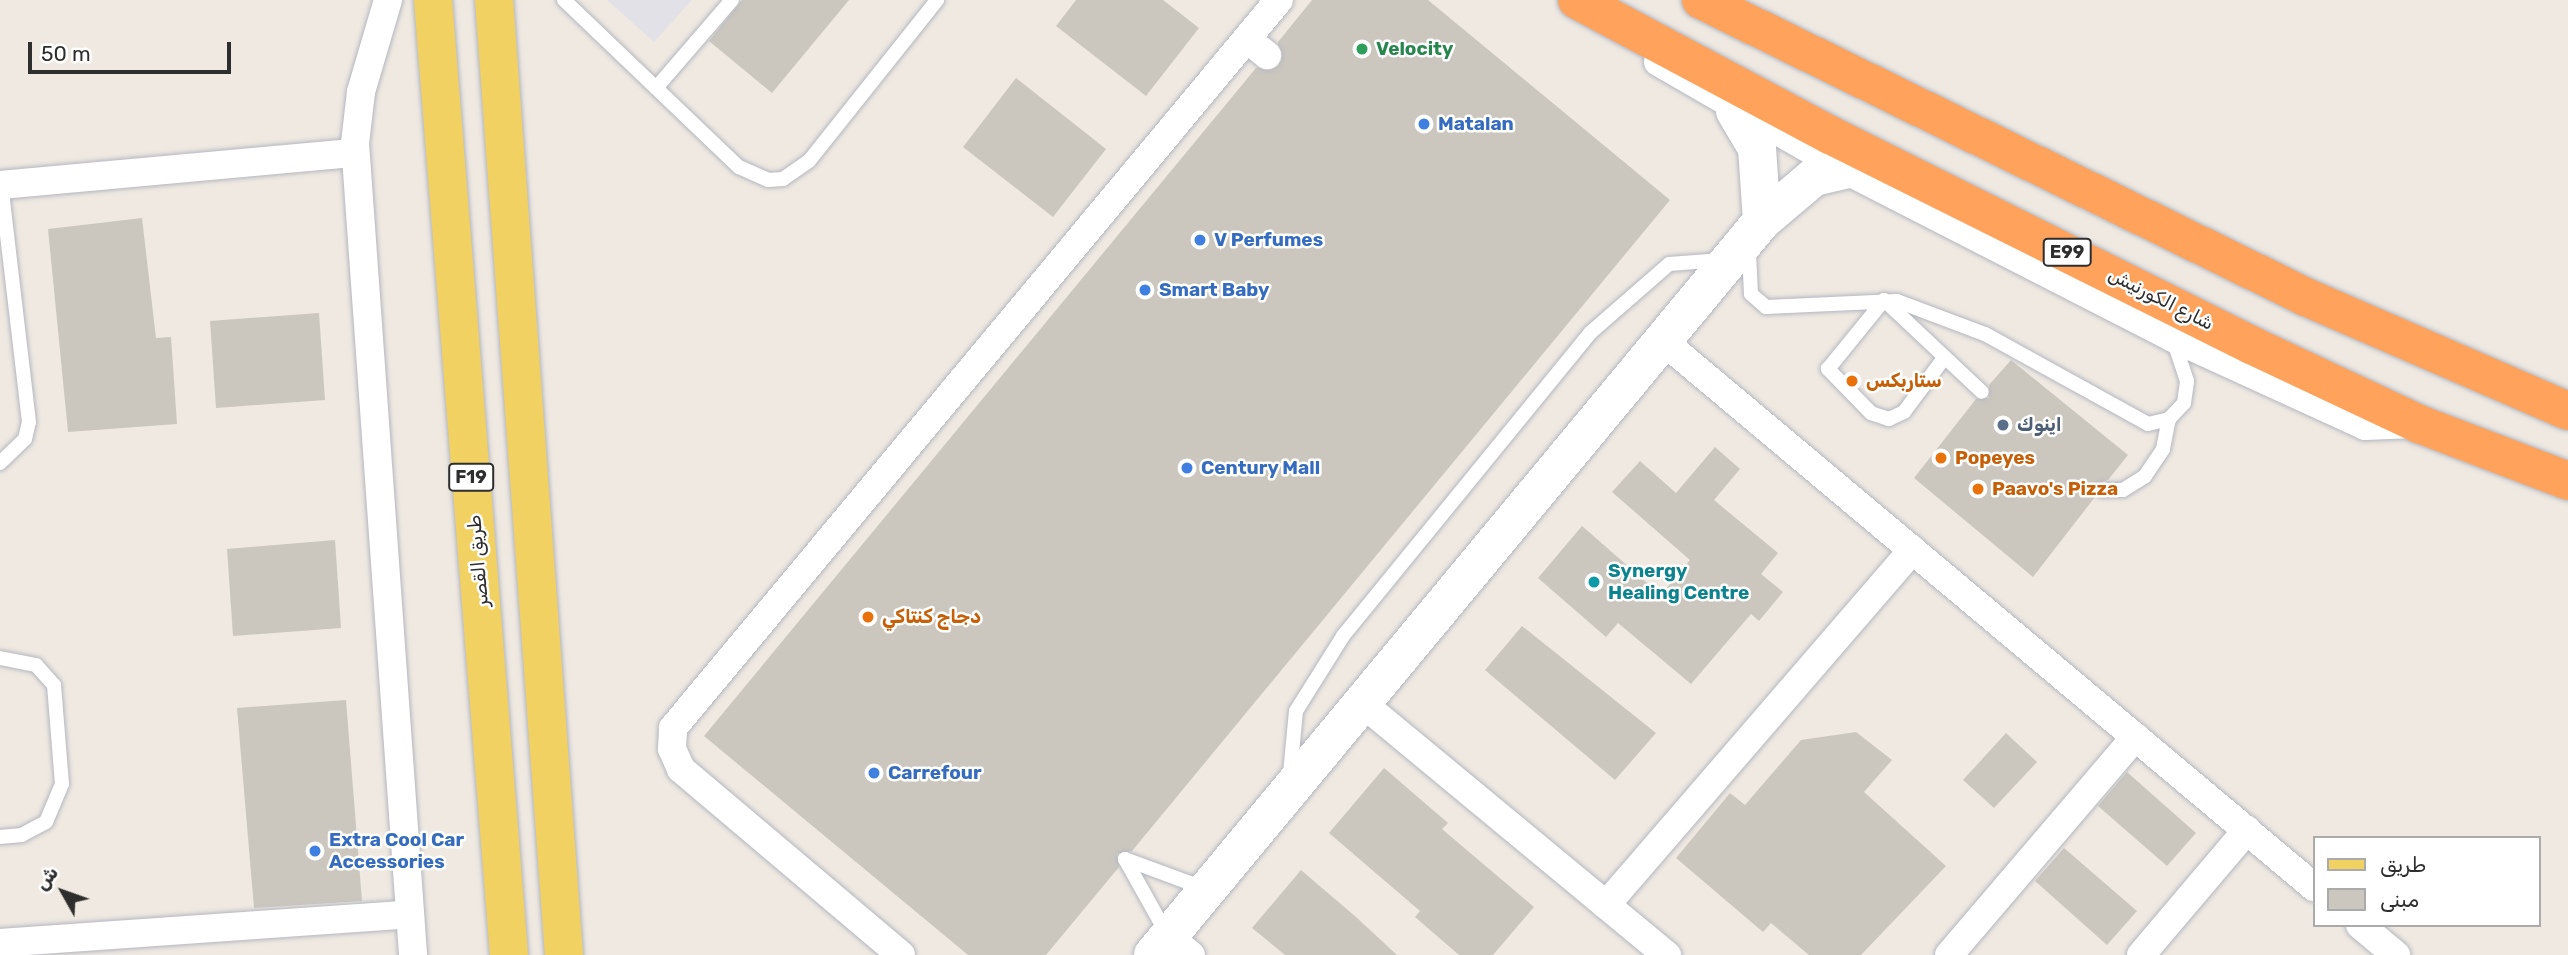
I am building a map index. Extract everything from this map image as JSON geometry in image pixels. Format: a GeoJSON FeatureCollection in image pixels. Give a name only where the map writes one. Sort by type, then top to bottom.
{"type":"FeatureCollection","features":[{"type":"Feature","properties":{"kind":"highway","name":"شارع الكورنيش"},"geometry":{"type":"LineString","coordinates":[[1577,0],[1830,135],[2419,424],[2568,481]]}},
{"type":"Feature","properties":{"kind":"highway"},"geometry":{"type":"LineString","coordinates":[[1701,0],[2296,293],[2568,411]]}},
{"type":"Feature","properties":{"kind":"main road","name":"طريق القصر"},"geometry":{"type":"LineString","coordinates":[[433,0],[509,955]]}},
{"type":"Feature","properties":{"kind":"main road"},"geometry":{"type":"LineString","coordinates":[[494,0],[564,955]]}},
{"type":"Feature","properties":{"kind":"street"},"geometry":{"type":"LineString","coordinates":[[388,0],[361,92],[355,153],[413,955]]}},
{"type":"Feature","properties":{"kind":"street"},"geometry":{"type":"LineString","coordinates":[[901,955],[681,769],[672,749],[673,728],[1257,47],[1279,0]]}},
{"type":"Feature","properties":{"kind":"street"},"geometry":{"type":"LineString","coordinates":[[1562,0],[1735,111],[2173,338],[2365,426],[2419,424]]}},
{"type":"Feature","properties":{"kind":"street"},"geometry":{"type":"LineString","coordinates":[[1735,111],[1757,148],[1762,221]]}},
{"type":"Feature","properties":{"kind":"street"},"geometry":{"type":"LineString","coordinates":[[1,185],[355,153]]}},
{"type":"Feature","properties":{"kind":"street"},"geometry":{"type":"LineString","coordinates":[[1171,949],[1207,889],[1762,221],[1814,177],[1845,170]]}},
{"type":"Feature","properties":{"kind":"street"},"geometry":{"type":"LineString","coordinates":[[1662,341],[2312,885]]}},
{"type":"Feature","properties":{"kind":"street"},"geometry":{"type":"LineString","coordinates":[[1606,905],[1912,550]]}},
{"type":"Feature","properties":{"kind":"street"},"geometry":{"type":"LineString","coordinates":[[1362,703],[1667,955]]}},
{"type":"Feature","properties":{"kind":"street"},"geometry":{"type":"LineString","coordinates":[[1949,955],[2135,737]]}},
{"type":"Feature","properties":{"kind":"street"},"geometry":{"type":"LineString","coordinates":[[2141,955],[2246,830]]}},
{"type":"Feature","properties":{"kind":"street"},"geometry":{"type":"LineString","coordinates":[[0,943],[410,914]]}},
{"type":"Feature","properties":{"kind":"street"},"geometry":{"type":"LineString","coordinates":[[2362,927],[2396,955]]}},
{"type":"Feature","properties":{"kind":"lane"},"geometry":{"type":"LineString","coordinates":[[564,0],[739,167],[752,176],[783,179],[809,161],[937,0]]}},
{"type":"Feature","properties":{"kind":"lane"},"geometry":{"type":"LineString","coordinates":[[656,88],[732,0]]}},
{"type":"Feature","properties":{"kind":"lane"},"geometry":{"type":"LineString","coordinates":[[0,463],[25,439],[29,422],[1,185]]}},
{"type":"Feature","properties":{"kind":"lane"},"geometry":{"type":"LineString","coordinates":[[1762,221],[1746,274],[1751,294],[1766,307],[1884,300],[1985,334],[2128,416],[2148,424],[2169,418]]}},
{"type":"Feature","properties":{"kind":"lane"},"geometry":{"type":"LineString","coordinates":[[1289,790],[1296,711],[1343,636],[1590,333],[1669,264],[1730,260]]}},
{"type":"Feature","properties":{"kind":"lane"},"geometry":{"type":"LineString","coordinates":[[1884,300],[1982,392]]}},
{"type":"Feature","properties":{"kind":"lane"},"geometry":{"type":"LineString","coordinates":[[1884,300],[1829,365],[1830,378],[1871,413],[1889,419],[1904,412],[1944,358]]}},
{"type":"Feature","properties":{"kind":"lane"},"geometry":{"type":"LineString","coordinates":[[2101,490],[2123,490],[2146,476],[2162,449],[2169,418],[2184,402],[2188,381],[2173,338]]}},
{"type":"Feature","properties":{"kind":"lane"},"geometry":{"type":"LineString","coordinates":[[0,658],[36,665],[54,685],[62,784],[46,822],[22,835],[0,837]]}},
{"type":"Feature","properties":{"kind":"lane"},"geometry":{"type":"LineString","coordinates":[[1171,949],[1125,859],[1207,889]]}},
{"type":"Feature","properties":{"kind":"shaded area"},"geometry":{"type":"Polygon","coordinates":[[[607,0],[692,0],[654,42],[607,0]]]}},
{"type":"Feature","properties":{"kind":"building"},"geometry":{"type":"Polygon","coordinates":[[[742,0],[849,0],[772,93],[709,41],[742,0]]]}},
{"type":"Feature","properties":{"kind":"building"},"geometry":{"type":"Polygon","coordinates":[[[1076,0],[1163,0],[1199,28],[1146,96],[1056,26],[1076,0]]]}},
{"type":"Feature","properties":{"kind":"building","name":"Century Mall"},"geometry":{"type":"Polygon","coordinates":[[[1312,0],[1428,0],[1670,200],[1132,851],[1117,854],[1119,867],[1046,955],[968,955],[704,736],[1256,68],[1279,66],[1278,42],[1312,0]]]}},
{"type":"Feature","properties":{"kind":"building"},"geometry":{"type":"Polygon","coordinates":[[[1016,78],[1106,149],[1053,217],[963,147],[1016,78]]]}},
{"type":"Feature","properties":{"kind":"building"},"geometry":{"type":"Polygon","coordinates":[[[142,218],[156,338],[171,337],[177,424],[68,432],[48,229],[142,218]]]}},
{"type":"Feature","properties":{"kind":"building"},"geometry":{"type":"Polygon","coordinates":[[[319,313],[325,400],[216,408],[210,321],[319,313]]]}},
{"type":"Feature","properties":{"kind":"building"},"geometry":{"type":"Polygon","coordinates":[[[2011,360],[2128,455],[2108,480],[2093,485],[2095,497],[2033,577],[1914,478],[1976,399],[1989,398],[1989,385],[2011,360]]]}},
{"type":"Feature","properties":{"kind":"building"},"geometry":{"type":"Polygon","coordinates":[[[1715,447],[1740,469],[1714,500],[1778,553],[1761,574],[1783,592],[1759,621],[1751,614],[1691,684],[1618,623],[1606,637],[1538,578],[1582,526],[1661,595],[1690,560],[1612,492],[1640,461],[1676,493],[1715,447]]]}},
{"type":"Feature","properties":{"kind":"building"},"geometry":{"type":"Polygon","coordinates":[[[335,540],[341,628],[233,636],[227,549],[335,540]]]}},
{"type":"Feature","properties":{"kind":"building"},"geometry":{"type":"Polygon","coordinates":[[[1522,626],[1656,733],[1615,780],[1485,670],[1522,626]]]}},
{"type":"Feature","properties":{"kind":"building"},"geometry":{"type":"Polygon","coordinates":[[[346,700],[362,901],[254,908],[237,708],[346,700]]]}},
{"type":"Feature","properties":{"kind":"building"},"geometry":{"type":"Polygon","coordinates":[[[1856,732],[1892,760],[1864,792],[1946,866],[1861,955],[1809,955],[1771,923],[1763,932],[1676,858],[1730,793],[1745,805],[1801,740],[1856,732]]]}},
{"type":"Feature","properties":{"kind":"building"},"geometry":{"type":"Polygon","coordinates":[[[2006,733],[2037,762],[1994,808],[1963,780],[2006,733]]]}},
{"type":"Feature","properties":{"kind":"building"},"geometry":{"type":"Polygon","coordinates":[[[1384,768],[1448,823],[1442,829],[1534,907],[1493,955],[1459,955],[1415,917],[1420,911],[1329,833],[1384,768]]]}},
{"type":"Feature","properties":{"kind":"building"},"geometry":{"type":"Polygon","coordinates":[[[2127,772],[2196,833],[2167,866],[2098,806],[2127,772]]]}},
{"type":"Feature","properties":{"kind":"building"},"geometry":{"type":"Polygon","coordinates":[[[2064,848],[2137,911],[2107,945],[2035,881],[2064,848]]]}},
{"type":"Feature","properties":{"kind":"building"},"geometry":{"type":"Polygon","coordinates":[[[1301,870],[1397,955],[1285,955],[1252,928],[1301,870]]]}},
{"type":"Feature","properties":{"kind":"place","name":"Velocity"},"geometry":{"type":"Point","coordinates":[1362,49]}},
{"type":"Feature","properties":{"kind":"place","name":"Matalan"},"geometry":{"type":"Point","coordinates":[1424,124]}},
{"type":"Feature","properties":{"kind":"place","name":"V Perfumes"},"geometry":{"type":"Point","coordinates":[1200,240]}},
{"type":"Feature","properties":{"kind":"place","name":"Smart Baby"},"geometry":{"type":"Point","coordinates":[1145,290]}},
{"type":"Feature","properties":{"kind":"place","name":"ستاربكس"},"geometry":{"type":"Point","coordinates":[1852,381]}},
{"type":"Feature","properties":{"kind":"place","name":"اينوك"},"geometry":{"type":"Point","coordinates":[2003,425]}},
{"type":"Feature","properties":{"kind":"place","name":"Popeyes"},"geometry":{"type":"Point","coordinates":[1941,458]}},
{"type":"Feature","properties":{"kind":"place","name":"Century Mall"},"geometry":{"type":"Point","coordinates":[1187,468]}},
{"type":"Feature","properties":{"kind":"place","name":"Paavo's Pizza"},"geometry":{"type":"Point","coordinates":[1978,489]}},
{"type":"Feature","properties":{"kind":"place","name":"Synergy Healing Centre"},"geometry":{"type":"Point","coordinates":[1594,582]}},
{"type":"Feature","properties":{"kind":"place","name":"دجاج كنتاكي"},"geometry":{"type":"Point","coordinates":[868,617]}},
{"type":"Feature","properties":{"kind":"place","name":"Carrefour"},"geometry":{"type":"Point","coordinates":[874,773]}},
{"type":"Feature","properties":{"kind":"place","name":"Extra Cool Car Accessories"},"geometry":{"type":"Point","coordinates":[315,851]}}]}
